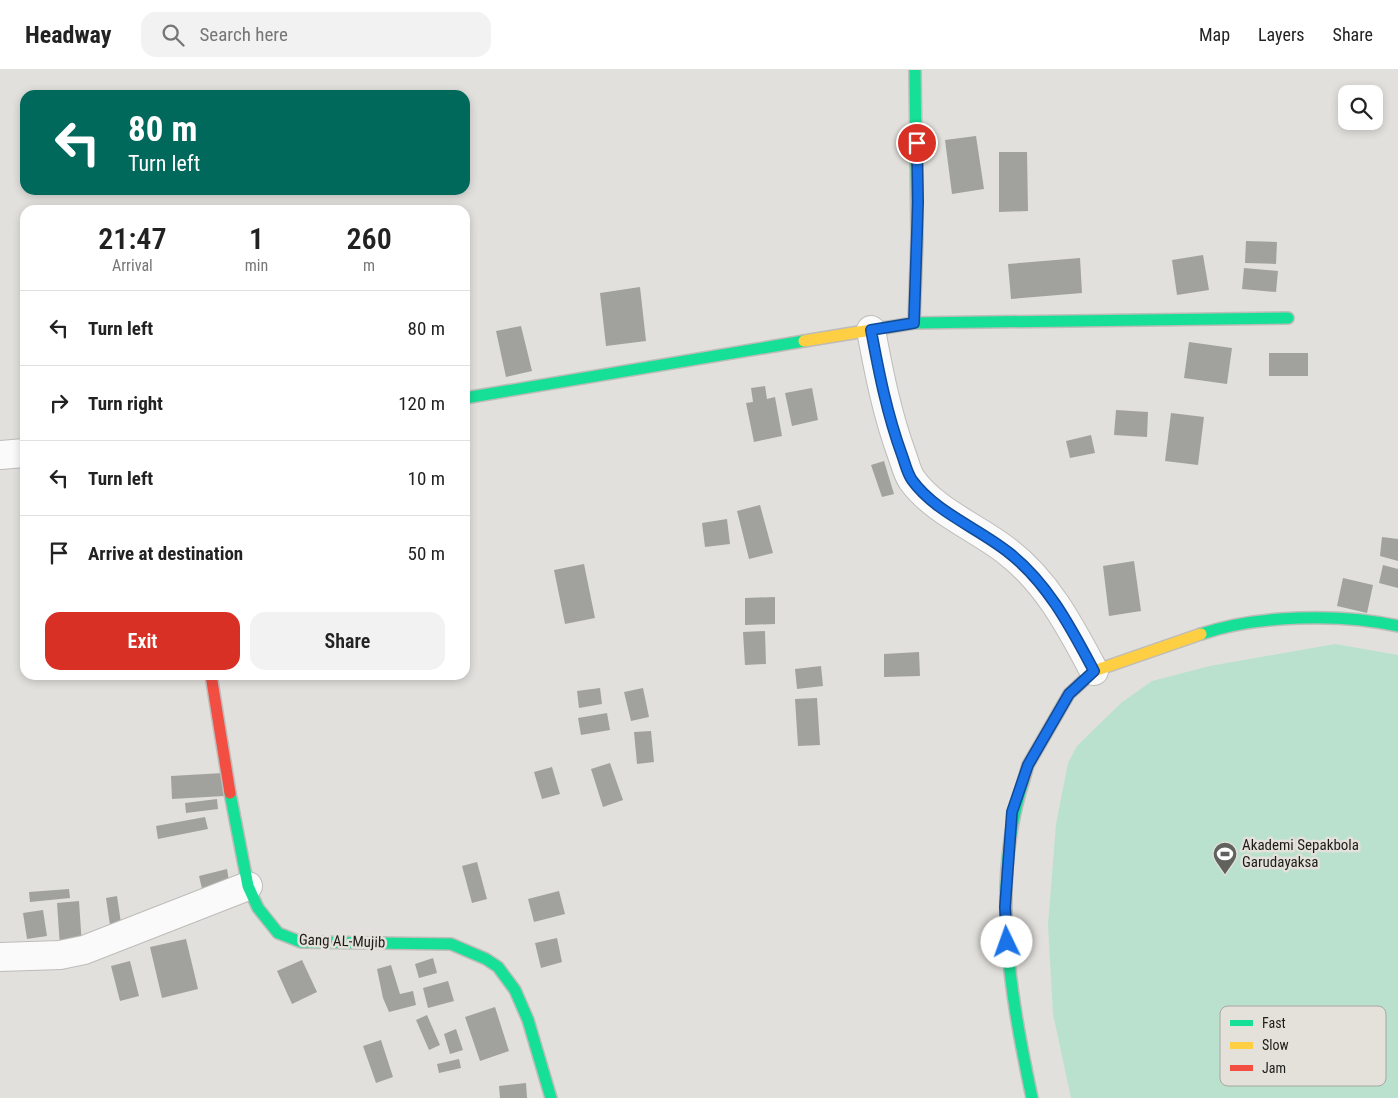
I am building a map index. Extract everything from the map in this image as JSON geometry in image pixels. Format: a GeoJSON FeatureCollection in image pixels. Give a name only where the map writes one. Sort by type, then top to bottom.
{"type":"FeatureCollection","features":[{"type":"Feature","properties":{"kind":"street"},"geometry":{"type":"LineString","coordinates":[[914,323],[918,202],[915,70]]}},
{"type":"Feature","properties":{"kind":"street"},"geometry":{"type":"LineString","coordinates":[[470,397],[914,323],[1288,318]]}},
{"type":"Feature","properties":{"kind":"street"},"geometry":{"type":"LineString","coordinates":[[871,330],[889,414],[911,479],[927,496],[1009,552],[1030,571],[1046,590],[1094,671]]}},
{"type":"Feature","properties":{"kind":"street"},"geometry":{"type":"LineString","coordinates":[[0,456],[20,454]]}},
{"type":"Feature","properties":{"kind":"street"},"geometry":{"type":"LineString","coordinates":[[1032,1098],[1014,1012],[1008,950],[1005,907],[1012,812],[1028,765],[1069,694],[1094,671],[1227,626],[1296,618],[1376,621],[1398,626]]}},
{"type":"Feature","properties":{"kind":"street","name":"Gang AL-Mujib"},"geometry":{"type":"LineString","coordinates":[[212,680],[219,735],[248,886],[264,916],[278,933],[301,942],[451,944],[472,950],[490,960],[502,970],[521,996],[551,1098]]}},
{"type":"Feature","properties":{"kind":"street"},"geometry":{"type":"LineString","coordinates":[[0,957],[60,955],[84,950],[248,886]]}},
{"type":"Feature","properties":{"kind":"green space","name":"Akademi Sepakbola Garudayaksa"},"geometry":{"type":"Polygon","coordinates":[[[1335,644],[1398,655],[1398,1098],[1071,1098],[1053,1014],[1048,925],[1056,824],[1068,763],[1077,746],[1121,703],[1152,681],[1210,666],[1335,644]]]}},
{"type":"Feature","properties":{"kind":"building"},"geometry":{"type":"Polygon","coordinates":[[[976,136],[984,189],[952,194],[945,140],[976,136]]]}},
{"type":"Feature","properties":{"kind":"building"},"geometry":{"type":"Polygon","coordinates":[[[999,152],[1027,152],[1028,211],[999,212],[999,152]]]}},
{"type":"Feature","properties":{"kind":"building"},"geometry":{"type":"Polygon","coordinates":[[[1246,241],[1277,242],[1276,264],[1245,263],[1246,241]]]}},
{"type":"Feature","properties":{"kind":"building"},"geometry":{"type":"Polygon","coordinates":[[[1203,255],[1209,290],[1177,295],[1172,260],[1203,255]]]}},
{"type":"Feature","properties":{"kind":"building"},"geometry":{"type":"Polygon","coordinates":[[[1080,258],[1082,293],[1011,299],[1008,264],[1080,258]]]}},
{"type":"Feature","properties":{"kind":"building"},"geometry":{"type":"Polygon","coordinates":[[[1244,268],[1278,271],[1276,292],[1242,289],[1244,268]]]}},
{"type":"Feature","properties":{"kind":"building"},"geometry":{"type":"Polygon","coordinates":[[[640,287],[646,341],[606,346],[600,293],[640,287]]]}},
{"type":"Feature","properties":{"kind":"building"},"geometry":{"type":"Polygon","coordinates":[[[521,326],[532,371],[506,377],[496,331],[521,326]]]}},
{"type":"Feature","properties":{"kind":"building"},"geometry":{"type":"Polygon","coordinates":[[[1189,342],[1232,348],[1227,384],[1184,378],[1189,342]]]}},
{"type":"Feature","properties":{"kind":"building"},"geometry":{"type":"Polygon","coordinates":[[[1269,353],[1308,353],[1308,376],[1269,376],[1269,353]]]}},
{"type":"Feature","properties":{"kind":"building"},"geometry":{"type":"Polygon","coordinates":[[[765,386],[767,399],[775,397],[782,436],[754,442],[746,403],[753,402],[751,388],[765,386]]]}},
{"type":"Feature","properties":{"kind":"building"},"geometry":{"type":"Polygon","coordinates":[[[812,388],[818,420],[792,426],[785,393],[812,388]]]}},
{"type":"Feature","properties":{"kind":"building"},"geometry":{"type":"Polygon","coordinates":[[[1116,410],[1148,412],[1147,437],[1114,435],[1116,410]]]}},
{"type":"Feature","properties":{"kind":"building"},"geometry":{"type":"Polygon","coordinates":[[[1171,413],[1204,417],[1198,465],[1165,461],[1171,413]]]}},
{"type":"Feature","properties":{"kind":"building"},"geometry":{"type":"Polygon","coordinates":[[[1091,435],[1095,453],[1070,458],[1066,441],[1091,435]]]}},
{"type":"Feature","properties":{"kind":"building"},"geometry":{"type":"Polygon","coordinates":[[[884,461],[894,494],[882,497],[871,465],[884,461]]]}},
{"type":"Feature","properties":{"kind":"building"},"geometry":{"type":"Polygon","coordinates":[[[760,505],[773,553],[749,559],[737,511],[760,505]]]}},
{"type":"Feature","properties":{"kind":"building"},"geometry":{"type":"Polygon","coordinates":[[[727,519],[730,544],[705,547],[702,523],[727,519]]]}},
{"type":"Feature","properties":{"kind":"building"},"geometry":{"type":"Polygon","coordinates":[[[1382,537],[1398,539],[1398,561],[1380,556],[1382,537]]]}},
{"type":"Feature","properties":{"kind":"building"},"geometry":{"type":"Polygon","coordinates":[[[1134,561],[1141,611],[1109,616],[1103,566],[1134,561]]]}},
{"type":"Feature","properties":{"kind":"building"},"geometry":{"type":"Polygon","coordinates":[[[584,564],[595,618],[565,624],[554,570],[584,564]]]}},
{"type":"Feature","properties":{"kind":"building"},"geometry":{"type":"Polygon","coordinates":[[[1383,565],[1398,569],[1398,588],[1379,583],[1383,565]]]}},
{"type":"Feature","properties":{"kind":"building"},"geometry":{"type":"Polygon","coordinates":[[[1343,578],[1373,585],[1367,613],[1337,606],[1343,578]]]}},
{"type":"Feature","properties":{"kind":"building"},"geometry":{"type":"Polygon","coordinates":[[[775,597],[775,624],[745,625],[745,598],[775,597]]]}},
{"type":"Feature","properties":{"kind":"building"},"geometry":{"type":"Polygon","coordinates":[[[765,631],[766,664],[745,665],[743,632],[765,631]]]}},
{"type":"Feature","properties":{"kind":"building"},"geometry":{"type":"Polygon","coordinates":[[[919,652],[920,676],[884,677],[884,654],[919,652]]]}},
{"type":"Feature","properties":{"kind":"building"},"geometry":{"type":"Polygon","coordinates":[[[821,666],[823,686],[797,689],[795,669],[821,666]]]}},
{"type":"Feature","properties":{"kind":"building"},"geometry":{"type":"Polygon","coordinates":[[[600,688],[602,704],[579,708],[577,691],[600,688]]]}},
{"type":"Feature","properties":{"kind":"building"},"geometry":{"type":"Polygon","coordinates":[[[643,688],[649,717],[631,721],[624,692],[643,688]]]}},
{"type":"Feature","properties":{"kind":"building"},"geometry":{"type":"Polygon","coordinates":[[[817,698],[820,745],[798,746],[795,699],[817,698]]]}},
{"type":"Feature","properties":{"kind":"building"},"geometry":{"type":"Polygon","coordinates":[[[607,713],[610,730],[581,735],[578,718],[607,713]]]}},
{"type":"Feature","properties":{"kind":"building"},"geometry":{"type":"Polygon","coordinates":[[[651,731],[654,762],[637,764],[634,732],[651,731]]]}},
{"type":"Feature","properties":{"kind":"building"},"geometry":{"type":"Polygon","coordinates":[[[610,763],[623,800],[603,807],[591,769],[610,763]]]}},
{"type":"Feature","properties":{"kind":"building"},"geometry":{"type":"Polygon","coordinates":[[[552,767],[560,794],[542,799],[534,772],[552,767]]]}},
{"type":"Feature","properties":{"kind":"building"},"geometry":{"type":"Polygon","coordinates":[[[223,773],[224,796],[172,799],[171,776],[223,773]]]}},
{"type":"Feature","properties":{"kind":"building"},"geometry":{"type":"Polygon","coordinates":[[[217,799],[218,809],[186,813],[185,803],[217,799]]]}},
{"type":"Feature","properties":{"kind":"building"},"geometry":{"type":"Polygon","coordinates":[[[205,817],[208,829],[158,839],[156,826],[205,817]]]}},
{"type":"Feature","properties":{"kind":"building"},"geometry":{"type":"Polygon","coordinates":[[[477,862],[487,899],[472,903],[462,866],[477,862]]]}},
{"type":"Feature","properties":{"kind":"building"},"geometry":{"type":"Polygon","coordinates":[[[227,869],[230,887],[203,893],[199,876],[227,869]]]}},
{"type":"Feature","properties":{"kind":"building"},"geometry":{"type":"Polygon","coordinates":[[[69,889],[70,898],[30,902],[29,892],[69,889]]]}},
{"type":"Feature","properties":{"kind":"building"},"geometry":{"type":"Polygon","coordinates":[[[559,891],[565,914],[534,922],[528,899],[559,891]]]}},
{"type":"Feature","properties":{"kind":"building"},"geometry":{"type":"Polygon","coordinates":[[[117,896],[122,930],[111,932],[106,898],[117,896]]]}},
{"type":"Feature","properties":{"kind":"building"},"geometry":{"type":"Polygon","coordinates":[[[79,901],[82,946],[60,947],[57,903],[79,901]]]}},
{"type":"Feature","properties":{"kind":"building"},"geometry":{"type":"Polygon","coordinates":[[[43,910],[47,936],[27,939],[23,913],[43,910]]]}},
{"type":"Feature","properties":{"kind":"building"},"geometry":{"type":"Polygon","coordinates":[[[557,938],[562,962],[541,968],[535,943],[557,938]]]}},
{"type":"Feature","properties":{"kind":"building"},"geometry":{"type":"Polygon","coordinates":[[[186,939],[198,989],[162,998],[150,947],[186,939]]]}},
{"type":"Feature","properties":{"kind":"building"},"geometry":{"type":"Polygon","coordinates":[[[433,958],[437,973],[419,978],[415,964],[433,958]]]}},
{"type":"Feature","properties":{"kind":"building"},"geometry":{"type":"Polygon","coordinates":[[[302,960],[317,992],[292,1004],[277,971],[302,960]]]}},
{"type":"Feature","properties":{"kind":"building"},"geometry":{"type":"Polygon","coordinates":[[[130,961],[139,996],[120,1001],[111,966],[130,961]]]}},
{"type":"Feature","properties":{"kind":"building"},"geometry":{"type":"Polygon","coordinates":[[[391,965],[400,994],[413,991],[416,1005],[389,1012],[383,998],[377,969],[391,965]]]}},
{"type":"Feature","properties":{"kind":"building"},"geometry":{"type":"Polygon","coordinates":[[[448,981],[454,1001],[428,1008],[423,988],[448,981]]]}},
{"type":"Feature","properties":{"kind":"building"},"geometry":{"type":"Polygon","coordinates":[[[495,1007],[509,1051],[480,1061],[465,1017],[495,1007]]]}},
{"type":"Feature","properties":{"kind":"building"},"geometry":{"type":"Polygon","coordinates":[[[427,1015],[440,1045],[429,1050],[416,1020],[427,1015]]]}},
{"type":"Feature","properties":{"kind":"building"},"geometry":{"type":"Polygon","coordinates":[[[456,1029],[463,1050],[450,1054],[444,1034],[456,1029]]]}},
{"type":"Feature","properties":{"kind":"building"},"geometry":{"type":"Polygon","coordinates":[[[381,1040],[393,1077],[376,1083],[363,1046],[381,1040]]]}},
{"type":"Feature","properties":{"kind":"building"},"geometry":{"type":"Polygon","coordinates":[[[459,1059],[461,1068],[439,1073],[437,1064],[459,1059]]]}},
{"type":"Feature","properties":{"kind":"building"},"geometry":{"type":"Polygon","coordinates":[[[526,1083],[527,1098],[500,1098],[499,1086],[526,1083]]]}},
{"type":"Feature","properties":{"kind":"traffic: fast"},"geometry":{"type":"LineString","coordinates":[[915,70],[917,237]]}},
{"type":"Feature","properties":{"kind":"traffic: fast"},"geometry":{"type":"LineString","coordinates":[[914,323],[1288,318]]}},
{"type":"Feature","properties":{"kind":"traffic: fast"},"geometry":{"type":"LineString","coordinates":[[470,397],[804,341]]}},
{"type":"Feature","properties":{"kind":"traffic: fast"},"geometry":{"type":"LineString","coordinates":[[1201,634],[1247,623],[1299,618],[1351,619],[1398,626]]}},
{"type":"Feature","properties":{"kind":"traffic: fast"},"geometry":{"type":"LineString","coordinates":[[1024,779],[1014,818],[1008,858],[1007,938],[1017,1018],[1032,1098]]}},
{"type":"Feature","properties":{"kind":"traffic: fast"},"geometry":{"type":"LineString","coordinates":[[230,793],[248,886],[258,908],[278,933],[301,942],[451,944],[486,959],[498,967],[515,990],[528,1020],[551,1098]]}},
{"type":"Feature","properties":{"kind":"traffic: slow"},"geometry":{"type":"LineString","coordinates":[[804,341],[914,323],[917,237]]}},
{"type":"Feature","properties":{"kind":"traffic: slow"},"geometry":{"type":"LineString","coordinates":[[1024,779],[1028,765],[1069,694],[1094,671],[1201,634]]}},
{"type":"Feature","properties":{"kind":"traffic: jam"},"geometry":{"type":"LineString","coordinates":[[212,680],[230,793]]}},
{"type":"Feature","properties":{"kind":"place","name":"Akademi Sepakbola Garudayaksa"},"geometry":{"type":"Point","coordinates":[1225,875]}},
{"type":"Feature","properties":{"kind":"route"},"geometry":{"type":"LineString","coordinates":[[917,143],[918,202],[914,323],[871,330],[893,432],[911,479],[927,496],[1009,552],[1030,571],[1046,590],[1094,671],[1069,694],[1028,765],[1012,812],[1005,907],[1007,942]]}}]}
